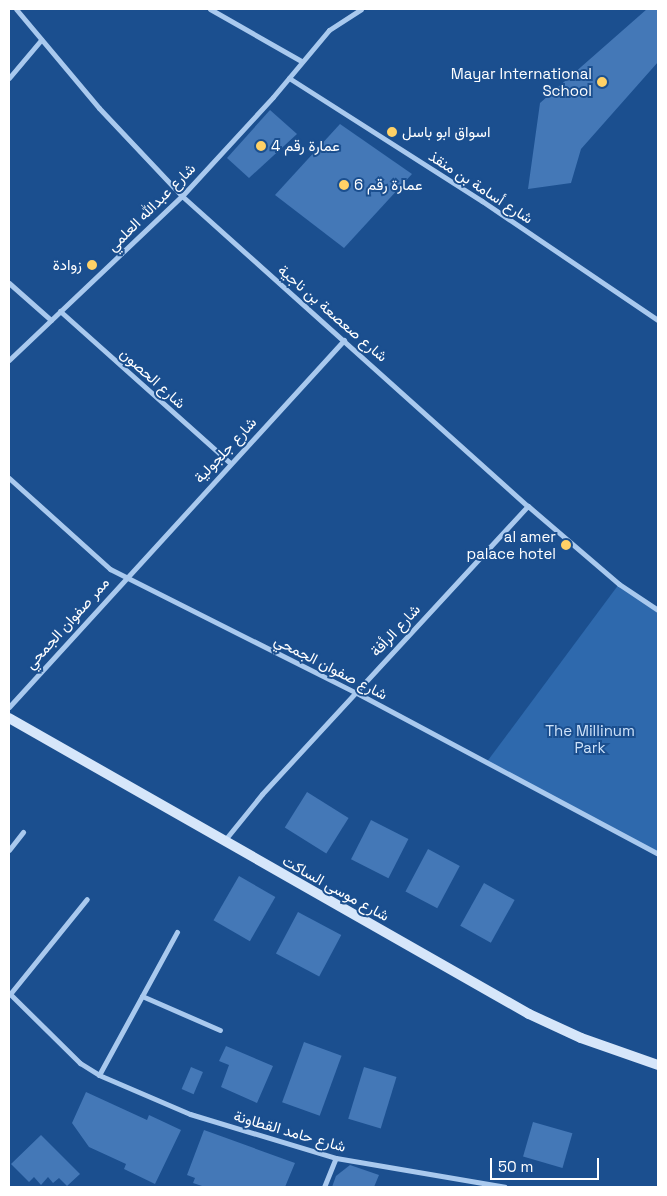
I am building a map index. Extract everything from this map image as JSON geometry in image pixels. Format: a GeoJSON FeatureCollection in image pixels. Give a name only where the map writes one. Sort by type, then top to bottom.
{"type":"FeatureCollection","features":[{"type":"Feature","properties":{"kind":"street","name":"شارع صعصعة بن ناجية"},"geometry":{"type":"LineString","coordinates":[[16,9],[104,114],[182,196],[528,506],[619,584],[658,610]]}},
{"type":"Feature","properties":{"kind":"street"},"geometry":{"type":"LineString","coordinates":[[210,9],[301,61]]}},
{"type":"Feature","properties":{"kind":"street","name":"شارع عبدالله العلمي"},"geometry":{"type":"LineString","coordinates":[[9,360],[182,196],[289,78],[328,30],[361,9]]}},
{"type":"Feature","properties":{"kind":"street"},"geometry":{"type":"LineString","coordinates":[[9,78],[41,40]]}},
{"type":"Feature","properties":{"kind":"street","name":"شارع أسامة بن منقذ"},"geometry":{"type":"LineString","coordinates":[[289,78],[482,201],[658,320]]}},
{"type":"Feature","properties":{"kind":"street"},"geometry":{"type":"LineString","coordinates":[[9,283],[51,320]]}},
{"type":"Feature","properties":{"kind":"street","name":"شارع الحصون"},"geometry":{"type":"LineString","coordinates":[[60,311],[230,463]]}},
{"type":"Feature","properties":{"kind":"street","name":"شارع جلجولية"},"geometry":{"type":"LineString","coordinates":[[124,577],[344,340]]}},
{"type":"Feature","properties":{"kind":"street","name":"شارع صفوان الجمحي"},"geometry":{"type":"LineString","coordinates":[[9,478],[95,557],[124,577],[355,692],[658,854]]}},
{"type":"Feature","properties":{"kind":"street","name":"شارع الرأفة"},"geometry":{"type":"LineString","coordinates":[[224,841],[355,692],[528,506]]}},
{"type":"Feature","properties":{"kind":"street","name":"ممر صفوان الجمحي"},"geometry":{"type":"LineString","coordinates":[[9,707],[124,577]]}},
{"type":"Feature","properties":{"kind":"street","name":"شارع موسى الساكت"},"geometry":{"type":"LineString","coordinates":[[9,718],[529,1014],[581,1038],[658,1065]]}},
{"type":"Feature","properties":{"kind":"street"},"geometry":{"type":"LineString","coordinates":[[9,850],[23,832]]}},
{"type":"Feature","properties":{"kind":"street"},"geometry":{"type":"LineString","coordinates":[[9,993],[87,899]]}},
{"type":"Feature","properties":{"kind":"street"},"geometry":{"type":"LineString","coordinates":[[98,1075],[177,932]]}},
{"type":"Feature","properties":{"kind":"street","name":"شارع حامد القطاونة"},"geometry":{"type":"LineString","coordinates":[[9,993],[66,1052],[98,1075],[190,1114],[336,1158],[481,1185],[505,1187]]}},
{"type":"Feature","properties":{"kind":"street"},"geometry":{"type":"LineString","coordinates":[[142,996],[220,1030]]}},
{"type":"Feature","properties":{"kind":"street"},"geometry":{"type":"LineString","coordinates":[[324,1187],[336,1158]]}},
{"type":"Feature","properties":{"kind":"green space","name":"The Millinum Park"},"geometry":{"type":"Polygon","coordinates":[[[619,584],[658,610],[658,854],[486,763],[619,584]]]}},
{"type":"Feature","properties":{"kind":"building","name":"Mayar International School"},"geometry":{"type":"Polygon","coordinates":[[[647,9],[658,9],[658,62],[581,149],[571,183],[528,189],[540,103],[647,9]]]}},
{"type":"Feature","properties":{"kind":"building","name":"عمارة رقم 4"},"geometry":{"type":"Polygon","coordinates":[[[270,110],[297,134],[249,178],[227,158],[270,110]]]}},
{"type":"Feature","properties":{"kind":"building","name":"عمارة رقم 6"},"geometry":{"type":"Polygon","coordinates":[[[340,124],[412,174],[344,248],[275,195],[340,124]]]}},
{"type":"Feature","properties":{"kind":"building"},"geometry":{"type":"Polygon","coordinates":[[[307,792],[349,818],[326,854],[285,828],[307,792]]]}},
{"type":"Feature","properties":{"kind":"building"},"geometry":{"type":"Polygon","coordinates":[[[371,820],[408,839],[388,878],[351,859],[371,820]]]}},
{"type":"Feature","properties":{"kind":"building"},"geometry":{"type":"Polygon","coordinates":[[[428,849],[460,866],[437,908],[405,891],[428,849]]]}},
{"type":"Feature","properties":{"kind":"building"},"geometry":{"type":"Polygon","coordinates":[[[239,876],[275,897],[250,941],[214,920],[239,876]]]}},
{"type":"Feature","properties":{"kind":"building"},"geometry":{"type":"Polygon","coordinates":[[[484,883],[515,900],[491,943],[460,926],[484,883]]]}},
{"type":"Feature","properties":{"kind":"building"},"geometry":{"type":"Polygon","coordinates":[[[298,912],[341,935],[319,977],[276,953],[298,912]]]}},
{"type":"Feature","properties":{"kind":"building"},"geometry":{"type":"Polygon","coordinates":[[[304,1042],[342,1056],[320,1116],[282,1102],[304,1042]]]}},
{"type":"Feature","properties":{"kind":"building"},"geometry":{"type":"Polygon","coordinates":[[[226,1046],[273,1066],[257,1103],[221,1087],[229,1065],[219,1061],[226,1046]]]}},
{"type":"Feature","properties":{"kind":"building"},"geometry":{"type":"Polygon","coordinates":[[[191,1067],[203,1072],[194,1094],[182,1089],[191,1067]]]}},
{"type":"Feature","properties":{"kind":"building"},"geometry":{"type":"Polygon","coordinates":[[[364,1067],[397,1077],[381,1129],[348,1119],[364,1067]]]}},
{"type":"Feature","properties":{"kind":"building"},"geometry":{"type":"Polygon","coordinates":[[[86,1092],[147,1120],[149,1115],[181,1130],[155,1184],[124,1169],[126,1164],[89,1147],[72,1123],[86,1092]]]}},
{"type":"Feature","properties":{"kind":"building"},"geometry":{"type":"Polygon","coordinates":[[[533,1122],[572,1133],[562,1168],[523,1157],[533,1122]]]}},
{"type":"Feature","properties":{"kind":"building"},"geometry":{"type":"Polygon","coordinates":[[[204,1130],[295,1163],[285,1187],[205,1187],[193,1183],[195,1178],[187,1175],[204,1130]]]}},
{"type":"Feature","properties":{"kind":"building"},"geometry":{"type":"Polygon","coordinates":[[[41,1135],[80,1174],[67,1186],[59,1178],[53,1183],[48,1177],[41,1185],[34,1177],[29,1182],[11,1164],[41,1135]]]}},
{"type":"Feature","properties":{"kind":"building"},"geometry":{"type":"Polygon","coordinates":[[[350,1165],[379,1175],[374,1187],[332,1187],[336,1176],[350,1165]]]}},
{"type":"Feature","properties":{"kind":"place","name":"Mayar International School"},"geometry":{"type":"Point","coordinates":[602,82]}},
{"type":"Feature","properties":{"kind":"place","name":"اسواق ابو باسل"},"geometry":{"type":"Point","coordinates":[392,132]}},
{"type":"Feature","properties":{"kind":"place","name":"عمارة رقم 4"},"geometry":{"type":"Point","coordinates":[261,146]}},
{"type":"Feature","properties":{"kind":"place","name":"عمارة رقم 6"},"geometry":{"type":"Point","coordinates":[344,185]}},
{"type":"Feature","properties":{"kind":"place","name":"زوادة"},"geometry":{"type":"Point","coordinates":[92,265]}},
{"type":"Feature","properties":{"kind":"place","name":"al amer palace hotel"},"geometry":{"type":"Point","coordinates":[566,545]}}]}
